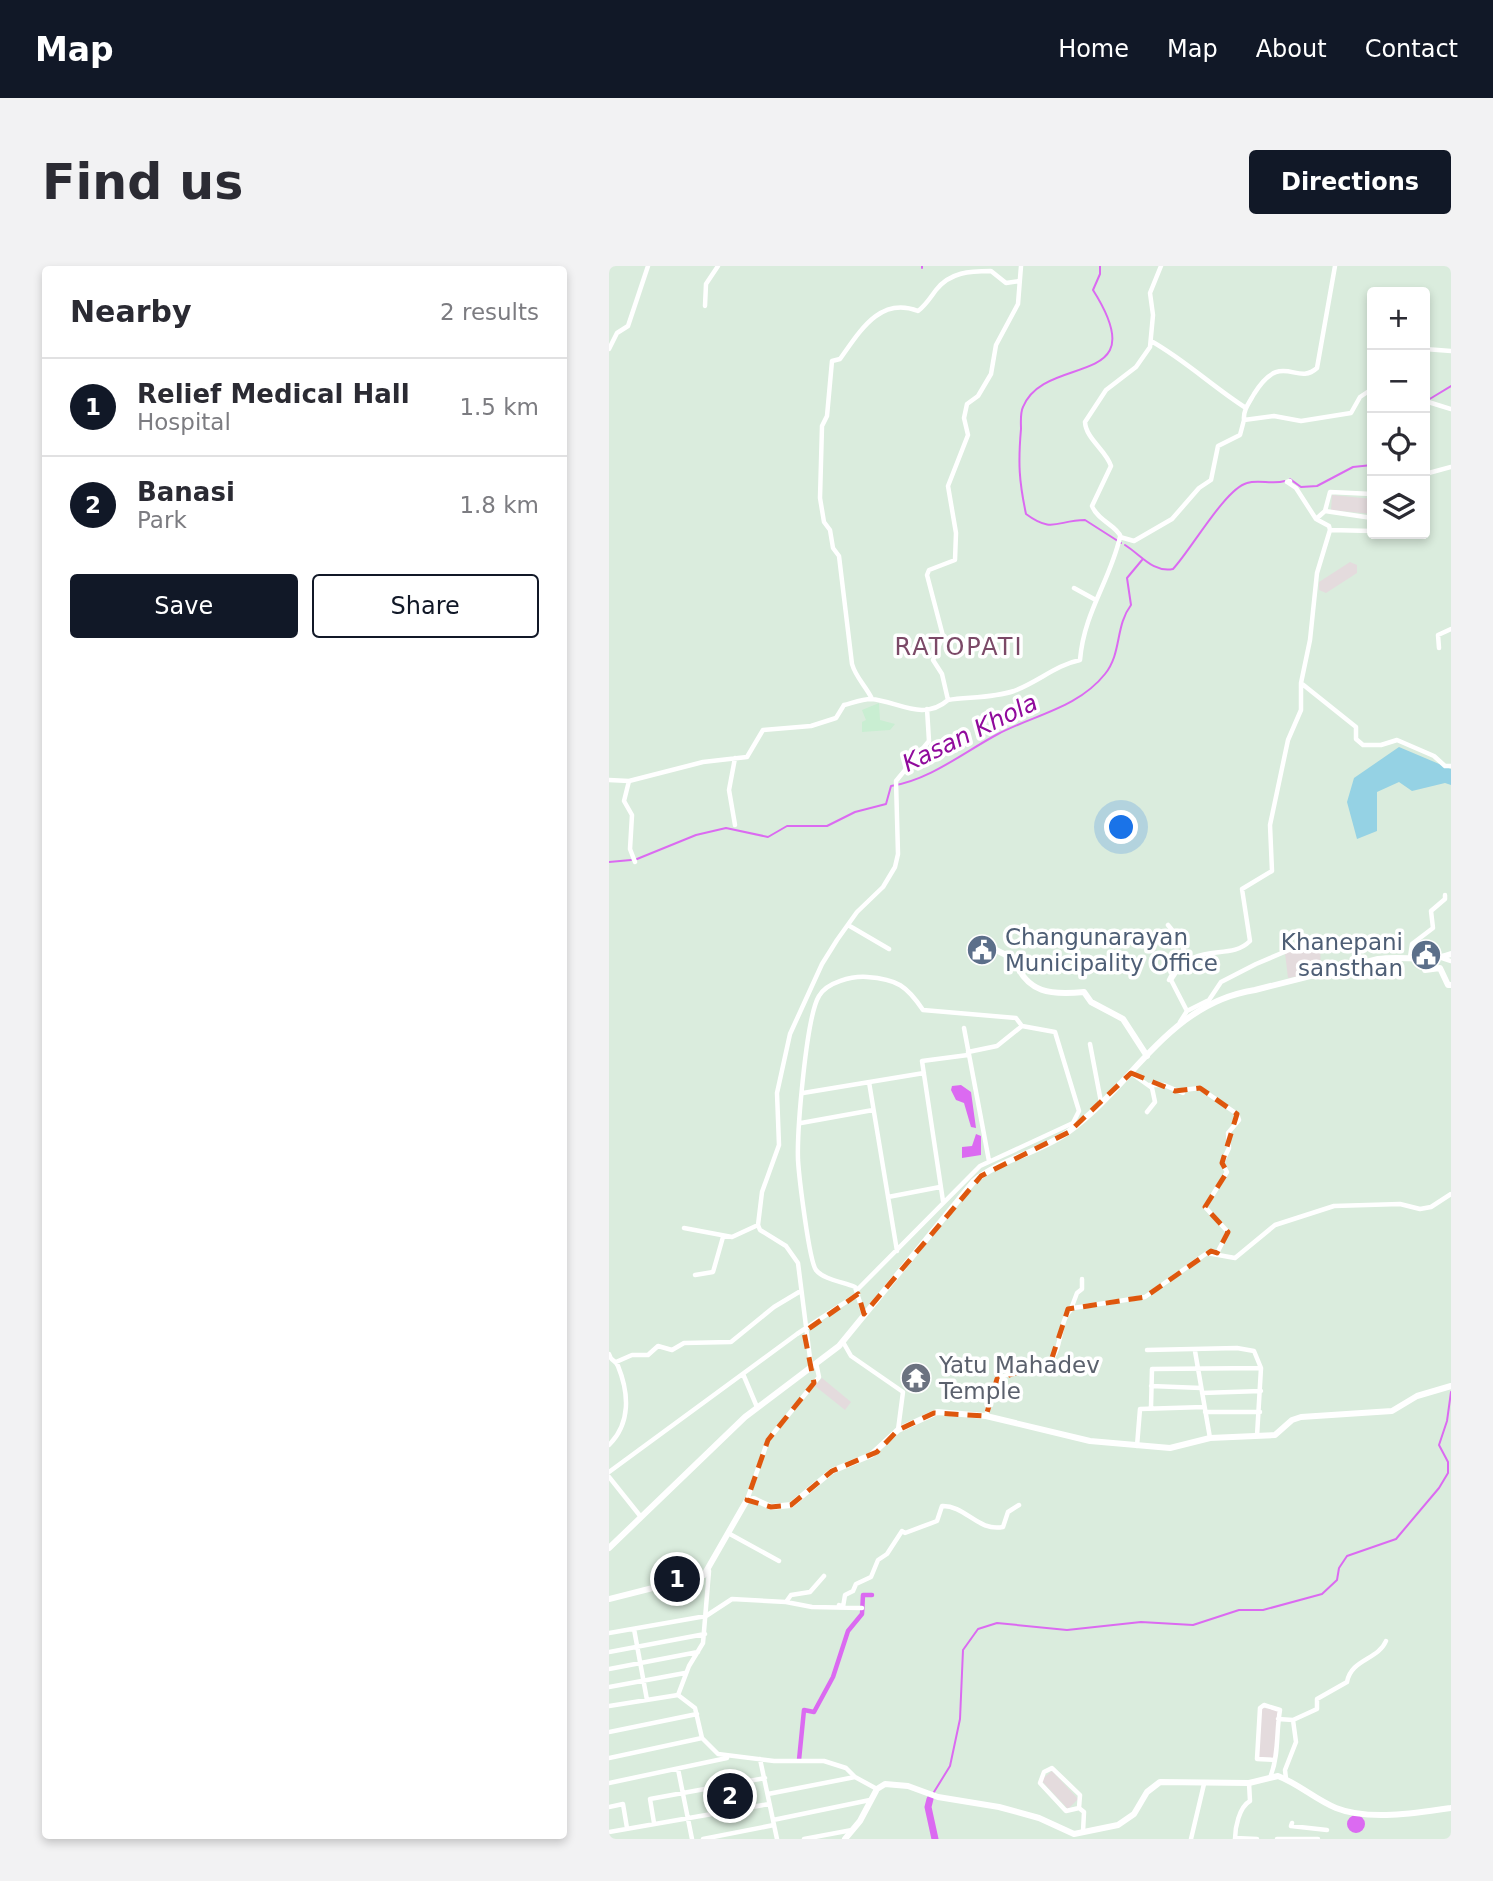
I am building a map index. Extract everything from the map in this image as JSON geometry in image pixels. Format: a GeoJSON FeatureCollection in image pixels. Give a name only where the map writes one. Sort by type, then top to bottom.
{"type":"FeatureCollection","features":[{"type":"Feature","properties":{"kind":"main road"},"geometry":{"type":"LineString","coordinates":[[996,950],[1014,959],[1023,979],[1052,995],[1084,992],[1091,1002],[1123,1019],[1147,1056]]}},
{"type":"Feature","properties":{"kind":"main road"},"geometry":{"type":"LineString","coordinates":[[609,1548],[757,1408],[843,1341],[974,1181],[1001,1163],[1069,1132],[1131,1073],[1179,1022],[1234,992],[1255,990],[1378,959],[1442,958],[1451,954]]}},
{"type":"Feature","properties":{"kind":"main road"},"geometry":{"type":"LineString","coordinates":[[1422,959],[1425,970],[1440,968],[1447,985],[1451,985]]}},
{"type":"Feature","properties":{"kind":"main road"},"geometry":{"type":"LineString","coordinates":[[609,1599],[691,1580],[709,1570],[747,1500],[754,1499],[772,1507],[791,1505],[832,1471],[877,1452],[898,1430],[937,1412],[986,1416],[1090,1441],[1170,1448],[1210,1438],[1278,1434],[1292,1420],[1301,1417],[1396,1411],[1417,1396],[1449,1386]]}},
{"type":"Feature","properties":{"kind":"main road"},"geometry":{"type":"LineString","coordinates":[[845,1839],[877,1789],[895,1784],[938,1797],[999,1807],[1039,1818],[1074,1834],[1114,1827],[1126,1820],[1136,1811],[1151,1788],[1160,1782],[1249,1783],[1271,1775],[1286,1779],[1336,1808],[1362,1814],[1392,1815],[1451,1808]]}},
{"type":"Feature","properties":{"kind":"street"},"geometry":{"type":"LineString","coordinates":[[609,349],[617,333],[628,326],[648,266]]}},
{"type":"Feature","properties":{"kind":"street"},"geometry":{"type":"LineString","coordinates":[[705,306],[706,284],[718,266]]}},
{"type":"Feature","properties":{"kind":"street"},"geometry":{"type":"LineString","coordinates":[[948,700],[942,674],[933,660],[943,636],[927,575],[929,570],[955,561],[956,533],[947,486],[968,435],[964,418],[967,405],[978,396],[991,374],[996,345],[1018,303],[1021,266]]}},
{"type":"Feature","properties":{"kind":"street"},"geometry":{"type":"LineString","coordinates":[[609,780],[629,781],[703,762],[747,757],[763,730],[824,722],[836,718],[844,705],[872,699],[895,703],[907,710],[941,707],[948,700],[1012,692],[1061,665],[1080,660],[1082,633],[1094,599],[1115,556],[1120,537],[1117,529],[1100,520],[1092,506],[1111,466],[1095,438],[1087,432],[1085,422],[1106,390],[1144,359],[1151,341],[1153,315],[1150,293],[1161,266]]}},
{"type":"Feature","properties":{"kind":"street"},"geometry":{"type":"LineString","coordinates":[[1120,537],[1134,541],[1172,519],[1199,488],[1211,480],[1215,452],[1223,442],[1240,435],[1246,408],[1263,379],[1283,369],[1303,374],[1317,368],[1335,266]]}},
{"type":"Feature","properties":{"kind":"street"},"geometry":{"type":"LineString","coordinates":[[872,699],[864,683],[856,677],[852,664],[839,556],[824,522],[820,498],[822,426],[827,416],[832,361],[840,359],[861,328],[890,307],[903,305],[918,311],[926,305],[938,287],[960,272],[991,271],[1006,283],[1019,281]]}},
{"type":"Feature","properties":{"kind":"street"},"geometry":{"type":"LineString","coordinates":[[1151,341],[1187,363],[1221,392],[1246,408]]}},
{"type":"Feature","properties":{"kind":"street"},"geometry":{"type":"LineString","coordinates":[[1430,349],[1451,351]]}},
{"type":"Feature","properties":{"kind":"street"},"geometry":{"type":"LineString","coordinates":[[1244,420],[1274,416],[1301,421],[1351,413],[1360,397],[1367,392]]}},
{"type":"Feature","properties":{"kind":"street"},"geometry":{"type":"LineString","coordinates":[[1430,402],[1451,409]]}},
{"type":"Feature","properties":{"kind":"street"},"geometry":{"type":"LineString","coordinates":[[1430,473],[1451,467]]}},
{"type":"Feature","properties":{"kind":"street"},"geometry":{"type":"LineString","coordinates":[[1172,983],[1179,968],[1198,955],[1239,949],[1249,941],[1242,889],[1272,871],[1270,825],[1287,740],[1301,710],[1301,682],[1310,640],[1317,573],[1330,530],[1329,526],[1316,519],[1296,488],[1287,482],[1290,481]]}},
{"type":"Feature","properties":{"kind":"street"},"geometry":{"type":"LineString","coordinates":[[1316,519],[1325,511],[1330,492],[1367,494]]}},
{"type":"Feature","properties":{"kind":"street"},"geometry":{"type":"LineString","coordinates":[[1325,511],[1367,517]]}},
{"type":"Feature","properties":{"kind":"street"},"geometry":{"type":"LineString","coordinates":[[1330,530],[1367,531]]}},
{"type":"Feature","properties":{"kind":"street"},"geometry":{"type":"LineString","coordinates":[[1075,588],[1094,599]]}},
{"type":"Feature","properties":{"kind":"street"},"geometry":{"type":"LineString","coordinates":[[1439,648],[1438,635],[1451,629]]}},
{"type":"Feature","properties":{"kind":"street"},"geometry":{"type":"LineString","coordinates":[[1301,682],[1356,727],[1356,739],[1363,745],[1381,745],[1397,740],[1434,756],[1445,766],[1451,766]]}},
{"type":"Feature","properties":{"kind":"street"},"geometry":{"type":"LineString","coordinates":[[758,1225],[762,1192],[779,1145],[777,1093],[790,1034],[822,964],[848,925],[883,887],[895,867],[898,854],[896,781],[929,741],[927,709]]}},
{"type":"Feature","properties":{"kind":"street"},"geometry":{"type":"LineString","coordinates":[[735,758],[729,790],[735,825]]}},
{"type":"Feature","properties":{"kind":"street"},"geometry":{"type":"LineString","coordinates":[[629,781],[624,800],[632,815],[632,855],[635,862]]}},
{"type":"Feature","properties":{"kind":"street"},"geometry":{"type":"LineString","coordinates":[[1410,957],[1412,944],[1433,928],[1431,911],[1445,899],[1445,895]]}},
{"type":"Feature","properties":{"kind":"street"},"geometry":{"type":"LineString","coordinates":[[848,925],[889,949]]}},
{"type":"Feature","properties":{"kind":"street"},"geometry":{"type":"LineString","coordinates":[[1168,925],[1181,941],[1184,951],[1170,972],[1172,983],[1187,1011]]}},
{"type":"Feature","properties":{"kind":"street"},"geometry":{"type":"LineString","coordinates":[[1179,1022],[1187,1011],[1209,1000],[1221,982],[1256,964],[1289,950],[1334,943]]}},
{"type":"Feature","properties":{"kind":"street"},"geometry":{"type":"LineString","coordinates":[[1442,958],[1451,961]]}},
{"type":"Feature","properties":{"kind":"street"},"geometry":{"type":"LineString","coordinates":[[609,1472],[857,1292],[980,1166],[1073,1123],[1079,1111],[1057,1033],[1022,1026],[1016,1018],[923,1010],[908,989],[885,978],[858,976],[836,983],[820,994],[813,1013],[798,1159],[814,1268],[819,1274],[857,1292],[864,1315]]}},
{"type":"Feature","properties":{"kind":"street"},"geometry":{"type":"LineString","coordinates":[[944,1202],[922,1061],[968,1054],[997,1046],[1022,1026]]}},
{"type":"Feature","properties":{"kind":"street"},"geometry":{"type":"LineString","coordinates":[[964,1028],[989,1161]]}},
{"type":"Feature","properties":{"kind":"street"},"geometry":{"type":"LineString","coordinates":[[1090,1044],[1101,1102]]}},
{"type":"Feature","properties":{"kind":"street"},"geometry":{"type":"LineString","coordinates":[[803,1093],[924,1073]]}},
{"type":"Feature","properties":{"kind":"street"},"geometry":{"type":"LineString","coordinates":[[1131,1073],[1149,1085],[1164,1085],[1183,1093],[1183,1090],[1200,1088],[1237,1114],[1239,1120],[1228,1133],[1229,1148],[1221,1163],[1227,1172],[1205,1207],[1228,1232],[1217,1254]]}},
{"type":"Feature","properties":{"kind":"street"},"geometry":{"type":"LineString","coordinates":[[869,1082],[897,1252]]}},
{"type":"Feature","properties":{"kind":"street"},"geometry":{"type":"LineString","coordinates":[[1147,1112],[1155,1102],[1149,1085]]}},
{"type":"Feature","properties":{"kind":"street"},"geometry":{"type":"LineString","coordinates":[[801,1123],[873,1110]]}},
{"type":"Feature","properties":{"kind":"street"},"geometry":{"type":"LineString","coordinates":[[888,1197],[940,1188]]}},
{"type":"Feature","properties":{"kind":"street"},"geometry":{"type":"LineString","coordinates":[[1070,1310],[1145,1297],[1207,1253],[1235,1258],[1275,1224],[1334,1206],[1400,1203],[1420,1209],[1431,1207],[1451,1194]]}},
{"type":"Feature","properties":{"kind":"street"},"geometry":{"type":"LineString","coordinates":[[684,1228],[732,1237],[758,1225]]}},
{"type":"Feature","properties":{"kind":"street"},"geometry":{"type":"LineString","coordinates":[[747,1500],[768,1440],[819,1377],[804,1332],[798,1263],[792,1252],[758,1225]]}},
{"type":"Feature","properties":{"kind":"street"},"geometry":{"type":"LineString","coordinates":[[695,1275],[713,1272],[723,1237]]}},
{"type":"Feature","properties":{"kind":"street"},"geometry":{"type":"LineString","coordinates":[[986,1416],[997,1379],[1043,1367],[1051,1361],[1077,1293],[1082,1289],[1082,1279]]}},
{"type":"Feature","properties":{"kind":"street"},"geometry":{"type":"LineString","coordinates":[[609,1354],[611,1361],[616,1362],[632,1355],[648,1355],[658,1346],[672,1350],[684,1343],[731,1342],[784,1300],[799,1292]]}},
{"type":"Feature","properties":{"kind":"street"},"geometry":{"type":"LineString","coordinates":[[843,1341],[851,1356],[902,1392],[898,1430]]}},
{"type":"Feature","properties":{"kind":"street"},"geometry":{"type":"LineString","coordinates":[[1147,1350],[1250,1349],[1259,1359],[1261,1368],[1257,1436]]}},
{"type":"Feature","properties":{"kind":"street"},"geometry":{"type":"LineString","coordinates":[[1195,1351],[1210,1438]]}},
{"type":"Feature","properties":{"kind":"street"},"geometry":{"type":"LineString","coordinates":[[609,1445],[623,1426],[627,1396],[616,1362]]}},
{"type":"Feature","properties":{"kind":"street"},"geometry":{"type":"LineString","coordinates":[[1151,1407],[1152,1369],[1198,1371],[1261,1368]]}},
{"type":"Feature","properties":{"kind":"street"},"geometry":{"type":"LineString","coordinates":[[743,1374],[757,1408]]}},
{"type":"Feature","properties":{"kind":"street"},"geometry":{"type":"LineString","coordinates":[[1151,1386],[1202,1391],[1261,1391]]}},
{"type":"Feature","properties":{"kind":"street"},"geometry":{"type":"LineString","coordinates":[[1137,1446],[1139,1412],[1143,1407],[1260,1412]]}},
{"type":"Feature","properties":{"kind":"street"},"geometry":{"type":"LineString","coordinates":[[609,1477],[641,1517]]}},
{"type":"Feature","properties":{"kind":"street"},"geometry":{"type":"LineString","coordinates":[[841,1606],[845,1595],[853,1591],[856,1584],[871,1577],[879,1560],[887,1554],[902,1531],[905,1533],[937,1521],[942,1506],[950,1507],[985,1527],[998,1528],[1003,1527],[1008,1512],[1019,1505]]}},
{"type":"Feature","properties":{"kind":"street"},"geometry":{"type":"LineString","coordinates":[[728,1533],[779,1561]]}},
{"type":"Feature","properties":{"kind":"street"},"geometry":{"type":"LineString","coordinates":[[678,1695],[705,1634],[709,1570]]}},
{"type":"Feature","properties":{"kind":"street"},"geometry":{"type":"LineString","coordinates":[[786,1602],[791,1595],[810,1592],[824,1576]]}},
{"type":"Feature","properties":{"kind":"street"},"geometry":{"type":"LineString","coordinates":[[609,1633],[706,1616],[732,1599],[862,1608]]}},
{"type":"Feature","properties":{"kind":"street"},"geometry":{"type":"LineString","coordinates":[[634,1629],[647,1700]]}},
{"type":"Feature","properties":{"kind":"street"},"geometry":{"type":"LineString","coordinates":[[609,1652],[705,1634]]}},
{"type":"Feature","properties":{"kind":"street"},"geometry":{"type":"LineString","coordinates":[[1278,1719],[1293,1720],[1317,1709],[1317,1699],[1347,1682],[1349,1672],[1364,1658],[1383,1648],[1386,1641]]}},
{"type":"Feature","properties":{"kind":"street"},"geometry":{"type":"LineString","coordinates":[[609,1669],[699,1651]]}},
{"type":"Feature","properties":{"kind":"street"},"geometry":{"type":"LineString","coordinates":[[609,1687],[686,1672]]}},
{"type":"Feature","properties":{"kind":"street"},"geometry":{"type":"LineString","coordinates":[[609,1706],[678,1695],[695,1708],[702,1738],[718,1754],[728,1757],[824,1761],[846,1768],[855,1777],[877,1789]]}},
{"type":"Feature","properties":{"kind":"street"},"geometry":{"type":"LineString","coordinates":[[1271,1775],[1275,1760],[1280,1710],[1264,1705],[1260,1708],[1257,1759],[1275,1760]]}},
{"type":"Feature","properties":{"kind":"street"},"geometry":{"type":"LineString","coordinates":[[609,1732],[698,1714]]}},
{"type":"Feature","properties":{"kind":"street"},"geometry":{"type":"LineString","coordinates":[[1286,1779],[1285,1770],[1296,1742],[1293,1720]]}},
{"type":"Feature","properties":{"kind":"street"},"geometry":{"type":"LineString","coordinates":[[609,1758],[702,1738]]}},
{"type":"Feature","properties":{"kind":"street"},"geometry":{"type":"LineString","coordinates":[[609,1783],[728,1757]]}},
{"type":"Feature","properties":{"kind":"street"},"geometry":{"type":"LineString","coordinates":[[760,1759],[777,1839]]}},
{"type":"Feature","properties":{"kind":"street"},"geometry":{"type":"LineString","coordinates":[[1052,1768],[1064,1778],[1080,1796],[1079,1808],[1066,1811],[1039,1783],[1044,1772],[1052,1768]]}},
{"type":"Feature","properties":{"kind":"street"},"geometry":{"type":"LineString","coordinates":[[678,1769],[692,1839]]}},
{"type":"Feature","properties":{"kind":"street"},"geometry":{"type":"LineString","coordinates":[[768,1794],[855,1777]]}},
{"type":"Feature","properties":{"kind":"street"},"geometry":{"type":"LineString","coordinates":[[655,1823],[650,1799],[765,1778]]}},
{"type":"Feature","properties":{"kind":"street"},"geometry":{"type":"LineString","coordinates":[[1249,1783],[1250,1801],[1244,1804],[1236,1823],[1235,1839],[1257,1839]]}},
{"type":"Feature","properties":{"kind":"street"},"geometry":{"type":"LineString","coordinates":[[1191,1839],[1204,1784]]}},
{"type":"Feature","properties":{"kind":"street"},"geometry":{"type":"LineString","coordinates":[[703,1839],[870,1800]]}},
{"type":"Feature","properties":{"kind":"street"},"geometry":{"type":"LineString","coordinates":[[609,1807],[623,1804],[627,1828]]}},
{"type":"Feature","properties":{"kind":"street"},"geometry":{"type":"LineString","coordinates":[[609,1832],[688,1816],[769,1804]]}},
{"type":"Feature","properties":{"kind":"street"},"geometry":{"type":"LineString","coordinates":[[1079,1808],[1084,1812],[1083,1832]]}},
{"type":"Feature","properties":{"kind":"street"},"geometry":{"type":"LineString","coordinates":[[1290,1838],[1291,1825],[1327,1830]]}},
{"type":"Feature","properties":{"kind":"street"},"geometry":{"type":"LineString","coordinates":[[804,1839],[853,1830]]}},
{"type":"Feature","properties":{"kind":"street"},"geometry":{"type":"LineString","coordinates":[[1277,1839],[1318,1839]]}},
{"type":"Feature","properties":{"kind":"highlighted area"},"geometry":{"type":"Polygon","coordinates":[[[1131,1073],[1175,1091],[1200,1088],[1237,1114],[1222,1163],[1227,1172],[1205,1207],[1228,1232],[1217,1253],[1211,1251],[1145,1297],[1068,1309],[1051,1361],[997,1379],[986,1416],[934,1413],[898,1430],[877,1452],[832,1471],[791,1505],[771,1507],[747,1500],[768,1440],[814,1383],[804,1332],[858,1294],[864,1314],[981,1176],[1069,1132],[1131,1073]]]}},
{"type":"Feature","properties":{"kind":"shaded area"},"geometry":{"type":"Polygon","coordinates":[[[1332,495],[1367,498],[1367,514],[1331,510],[1332,495]]]}},
{"type":"Feature","properties":{"kind":"shaded area"},"geometry":{"type":"Polygon","coordinates":[[[1350,562],[1357,565],[1357,573],[1326,593],[1319,590],[1319,582],[1350,562]]]}},
{"type":"Feature","properties":{"kind":"shaded area"},"geometry":{"type":"Polygon","coordinates":[[[879,703],[880,720],[895,724],[890,730],[862,732],[862,722],[866,720],[862,710],[879,703]]]}},
{"type":"Feature","properties":{"kind":"shaded area"},"geometry":{"type":"Polygon","coordinates":[[[1399,747],[1451,769],[1451,785],[1445,783],[1412,791],[1399,782],[1377,792],[1377,831],[1357,839],[1347,802],[1354,778],[1399,747]]]}},
{"type":"Feature","properties":{"kind":"shaded area"},"geometry":{"type":"Polygon","coordinates":[[[1313,943],[1320,944],[1321,972],[1288,978],[1285,953],[1313,943]]]}},
{"type":"Feature","properties":{"kind":"shaded area"},"geometry":{"type":"Polygon","coordinates":[[[961,1085],[971,1092],[976,1128],[971,1127],[964,1103],[956,1100],[951,1090],[952,1086],[961,1085]]]}},
{"type":"Feature","properties":{"kind":"shaded area"},"geometry":{"type":"Polygon","coordinates":[[[976,1134],[981,1136],[981,1155],[962,1158],[962,1147],[972,1146],[976,1134]]]}},
{"type":"Feature","properties":{"kind":"shaded area"},"geometry":{"type":"Polygon","coordinates":[[[822,1378],[851,1402],[845,1410],[815,1386],[822,1378]]]}},
{"type":"Feature","properties":{"kind":"shaded area"},"geometry":{"type":"Polygon","coordinates":[[[1262,1708],[1278,1709],[1275,1758],[1258,1757],[1262,1708]]]}},
{"type":"Feature","properties":{"kind":"shaded area"},"geometry":{"type":"Polygon","coordinates":[[[1052,1771],[1078,1799],[1068,1809],[1041,1780],[1052,1771]]]}},
{"type":"Feature","properties":{"kind":"shaded area"},"geometry":{"type":"Polygon","coordinates":[[[1352,1815],[1360,1815],[1365,1824],[1363,1831],[1352,1833],[1347,1828],[1347,1820],[1352,1815]]]}},
{"type":"Feature","properties":{"kind":"waterway","name":"Kasan Khola"},"geometry":{"type":"LineString","coordinates":[[1100,266],[1100,274],[1093,290],[1109,322],[1112,343],[1105,357],[1035,390],[1021,412],[1020,472],[1026,514],[1049,525],[1085,520],[1121,543]]}},
{"type":"Feature","properties":{"kind":"waterway"},"geometry":{"type":"LineString","coordinates":[[1430,399],[1451,386]]}},
{"type":"Feature","properties":{"kind":"waterway"},"geometry":{"type":"LineString","coordinates":[[1290,479],[1301,487],[1317,486],[1353,467],[1367,466]]}},
{"type":"Feature","properties":{"kind":"waterway"},"geometry":{"type":"LineString","coordinates":[[1125,545],[1153,566],[1173,569],[1219,508],[1238,488],[1252,482],[1285,481]]}},
{"type":"Feature","properties":{"kind":"waterway","name":"Kasan Khola"},"geometry":{"type":"LineString","coordinates":[[637,859],[696,835],[726,828],[768,837],[787,826],[827,826],[855,812],[886,804],[891,786],[933,772],[998,734],[1069,703],[1094,686],[1110,666],[1126,613],[1131,605],[1127,578],[1142,560]]}},
{"type":"Feature","properties":{"kind":"waterway","name":"Kasan Khola"},"geometry":{"type":"LineString","coordinates":[[609,862],[631,860]]}},
{"type":"Feature","properties":{"kind":"waterway"},"geometry":{"type":"LineString","coordinates":[[934,1792],[950,1766],[960,1719],[963,1650],[978,1629],[997,1623],[1067,1630],[1141,1622],[1193,1625],[1239,1610],[1263,1610],[1322,1594],[1337,1580],[1339,1568],[1347,1556],[1396,1539],[1439,1488],[1448,1473],[1448,1462],[1439,1445],[1447,1421],[1451,1392]]}},
{"type":"Feature","properties":{"kind":"waterway"},"geometry":{"type":"LineString","coordinates":[[799,1760],[804,1710],[814,1712],[833,1677],[848,1631],[862,1614],[863,1595],[872,1595]]}},
{"type":"Feature","properties":{"kind":"waterway"},"geometry":{"type":"LineString","coordinates":[[930,1799],[928,1807],[935,1839]]}},
{"type":"Feature","properties":{"kind":"place","name":"Changunarayan Municipality Office"},"geometry":{"type":"Point","coordinates":[982,950]}},
{"type":"Feature","properties":{"kind":"place","name":"Khanepani sansthan"},"geometry":{"type":"Point","coordinates":[1426,955]}},
{"type":"Feature","properties":{"kind":"place","name":"Yatu Mahadev Temple"},"geometry":{"type":"Point","coordinates":[916,1378]}},
{"type":"Feature","properties":{"kind":"place","name":"Relief Medical Hall"},"geometry":{"type":"Point","coordinates":[677,1579]}},
{"type":"Feature","properties":{"kind":"place","name":"Banasi"},"geometry":{"type":"Point","coordinates":[730,1796]}},
{"type":"Feature","properties":{"kind":"district","name":"RATOPATI"},"geometry":{"type":"Point","coordinates":[959,647]}}]}
